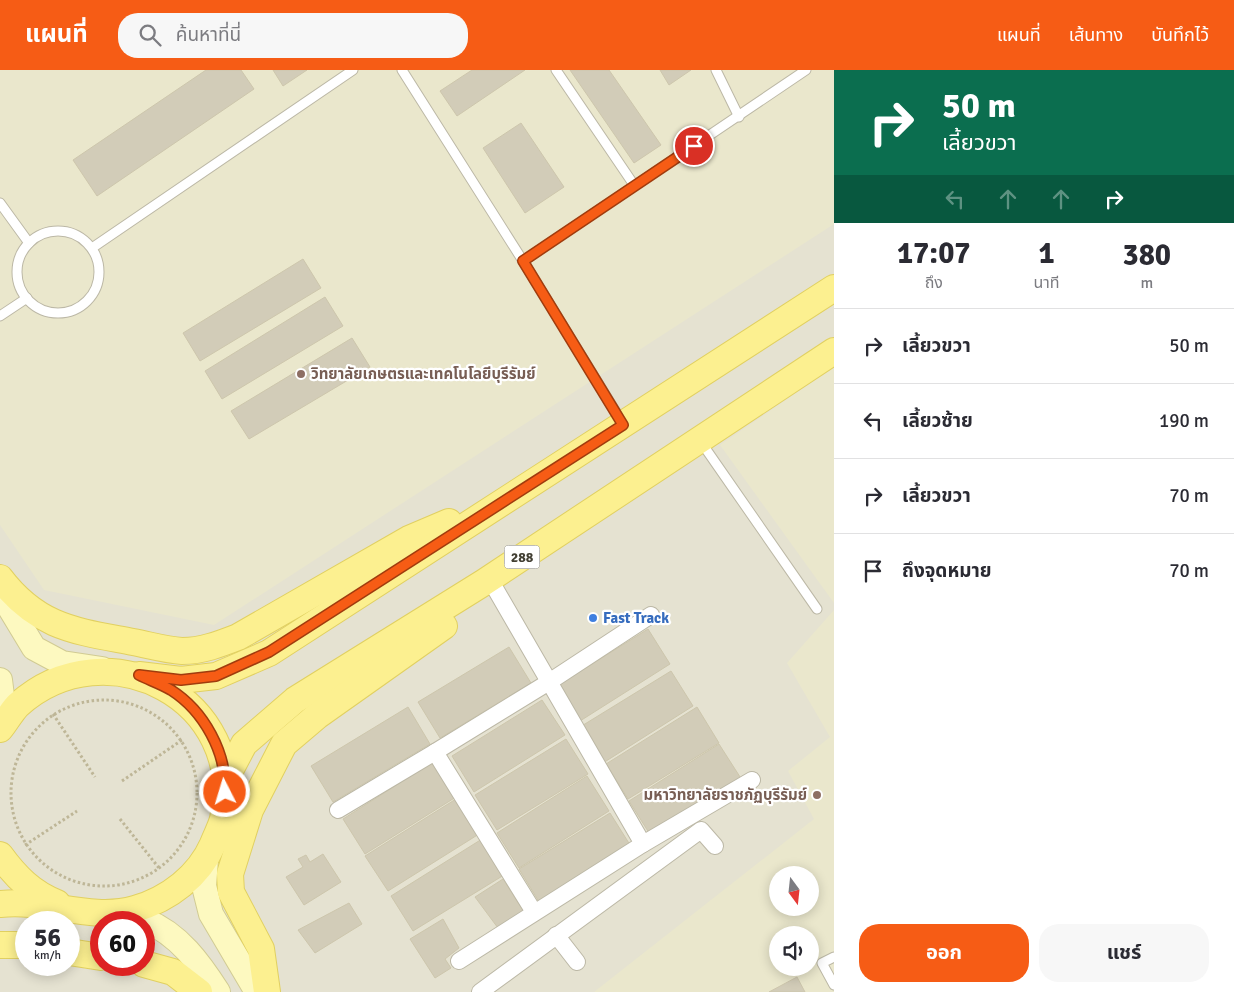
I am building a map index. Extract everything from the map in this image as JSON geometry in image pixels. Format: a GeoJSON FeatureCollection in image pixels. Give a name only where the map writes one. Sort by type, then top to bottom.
{"type":"FeatureCollection","features":[{"type":"Feature","properties":{"kind":"main road"},"geometry":{"type":"LineString","coordinates":[[0,592],[34,648],[62,663],[181,680],[216,676],[269,652],[834,288]]}},
{"type":"Feature","properties":{"kind":"main road","name":"288"},"geometry":{"type":"LineString","coordinates":[[226,778],[244,744],[295,700],[486,581],[834,351]]}},
{"type":"Feature","properties":{"kind":"main road"},"geometry":{"type":"LineString","coordinates":[[0,578],[14,596],[42,617],[69,630],[182,651],[212,648],[238,637],[409,540],[516,494]]}},
{"type":"Feature","properties":{"kind":"main road"},"geometry":{"type":"LineString","coordinates":[[267,992],[261,950],[231,892],[230,874],[250,810],[284,744],[317,716],[454,620],[486,581]]}},
{"type":"Feature","properties":{"kind":"main road"},"geometry":{"type":"LineString","coordinates":[[0,729],[17,706],[45,685],[78,673],[113,670]]}},
{"type":"Feature","properties":{"kind":"main road"},"geometry":{"type":"LineString","coordinates":[[126,911],[162,899],[187,881],[206,859],[223,820],[226,778],[216,743],[198,713],[171,690],[139,675]]}},
{"type":"Feature","properties":{"kind":"main road"},"geometry":{"type":"LineString","coordinates":[[0,680],[2,696],[0,710]]}},
{"type":"Feature","properties":{"kind":"main road"},"geometry":{"type":"LineString","coordinates":[[0,855],[15,876],[41,896],[72,909]]}},
{"type":"Feature","properties":{"kind":"main road"},"geometry":{"type":"LineString","coordinates":[[206,859],[204,886],[211,914],[257,992]]}},
{"type":"Feature","properties":{"kind":"main road"},"geometry":{"type":"LineString","coordinates":[[0,904],[28,903],[90,912]]}},
{"type":"Feature","properties":{"kind":"main road"},"geometry":{"type":"LineString","coordinates":[[155,926],[169,934],[198,960],[218,992]]}},
{"type":"Feature","properties":{"kind":"main road"},"geometry":{"type":"LineString","coordinates":[[0,945],[15,945]]}},
{"type":"Feature","properties":{"kind":"main road"},"geometry":{"type":"LineString","coordinates":[[155,967],[173,972],[199,992]]}},
{"type":"Feature","properties":{"kind":"street"},"geometry":{"type":"LineString","coordinates":[[486,581],[549,682],[643,844]]}},
{"type":"Feature","properties":{"kind":"street"},"geometry":{"type":"LineString","coordinates":[[338,810],[549,682],[651,615]]}},
{"type":"Feature","properties":{"kind":"street"},"geometry":{"type":"LineString","coordinates":[[435,752],[534,912]]}},
{"type":"Feature","properties":{"kind":"street"},"geometry":{"type":"LineString","coordinates":[[459,960],[643,844],[752,780]]}},
{"type":"Feature","properties":{"kind":"street"},"geometry":{"type":"LineString","coordinates":[[480,992],[701,830],[715,846]]}},
{"type":"Feature","properties":{"kind":"street"},"geometry":{"type":"LineString","coordinates":[[556,935],[577,962]]}},
{"type":"Feature","properties":{"kind":"lane"},"geometry":{"type":"LineString","coordinates":[[92,248],[352,70]]}},
{"type":"Feature","properties":{"kind":"lane"},"geometry":{"type":"LineString","coordinates":[[402,70],[523,261],[623,425]]}},
{"type":"Feature","properties":{"kind":"lane"},"geometry":{"type":"LineString","coordinates":[[556,70],[634,185]]}},
{"type":"Feature","properties":{"kind":"lane"},"geometry":{"type":"LineString","coordinates":[[716,70],[739,117]]}},
{"type":"Feature","properties":{"kind":"lane"},"geometry":{"type":"LineString","coordinates":[[523,261],[806,70]]}},
{"type":"Feature","properties":{"kind":"lane"},"geometry":{"type":"LineString","coordinates":[[0,203],[29,243]]}},
{"type":"Feature","properties":{"kind":"lane"},"geometry":{"type":"LineString","coordinates":[[56,231],[81,237],[92,248],[97,258],[98,280],[90,298],[79,307],[63,313],[50,312],[37,307],[27,298],[20,287],[17,276],[18,262],[29,243],[42,235],[56,231]]}},
{"type":"Feature","properties":{"kind":"lane"},"geometry":{"type":"LineString","coordinates":[[0,316],[27,298]]}},
{"type":"Feature","properties":{"kind":"lane"},"geometry":{"type":"LineString","coordinates":[[699,439],[818,609]]}},
{"type":"Feature","properties":{"kind":"lane"},"geometry":{"type":"LineString","coordinates":[[834,957],[822,963],[834,985]]}},
{"type":"Feature","properties":{"kind":"path"},"geometry":{"type":"LineString","coordinates":[[99,699],[123,701],[152,713],[166,722],[182,740],[194,766],[198,794],[193,823],[180,848],[159,868],[132,882],[102,886],[87,884],[72,881],[46,867],[25,845],[12,818],[9,788],[16,759],[31,733],[53,714],[83,702],[99,699]]}},
{"type":"Feature","properties":{"kind":"path"},"geometry":{"type":"LineString","coordinates":[[53,714],[95,776]]}},
{"type":"Feature","properties":{"kind":"path"},"geometry":{"type":"LineString","coordinates":[[122,782],[182,740]]}},
{"type":"Feature","properties":{"kind":"path"},"geometry":{"type":"LineString","coordinates":[[25,845],[77,811]]}},
{"type":"Feature","properties":{"kind":"path"},"geometry":{"type":"LineString","coordinates":[[120,819],[159,868]]}},
{"type":"Feature","properties":{"kind":"shaded area"},"geometry":{"type":"Polygon","coordinates":[[[0,70],[834,70],[834,992],[0,992],[0,70]]]}},
{"type":"Feature","properties":{"kind":"shaded area","name":"วิทยาลัยเกษตรและเทคโนโลยีบุรีรัมย์"},"geometry":{"type":"Polygon","coordinates":[[[0,70],[834,70],[834,224],[214,625],[44,590],[0,525],[0,70]]]}},
{"type":"Feature","properties":{"kind":"shaded area"},"geometry":{"type":"Polygon","coordinates":[[[834,367],[834,603],[720,445],[834,367]]]}},
{"type":"Feature","properties":{"kind":"shaded area","name":"มหาวิทยาลัยราชภัฏบุรีรัมย์"},"geometry":{"type":"Polygon","coordinates":[[[834,610],[834,992],[594,992],[814,819],[788,771],[830,737],[787,663],[834,610]]]}},
{"type":"Feature","properties":{"kind":"building"},"geometry":{"type":"Polygon","coordinates":[[[206,70],[241,70],[254,89],[97,196],[73,160],[206,70]]]}},
{"type":"Feature","properties":{"kind":"building"},"geometry":{"type":"Polygon","coordinates":[[[273,70],[307,70],[283,86],[273,70]]]}},
{"type":"Feature","properties":{"kind":"building"},"geometry":{"type":"Polygon","coordinates":[[[472,70],[525,70],[457,116],[440,91],[472,70]]]}},
{"type":"Feature","properties":{"kind":"building"},"geometry":{"type":"Polygon","coordinates":[[[570,70],[609,70],[661,145],[634,163],[570,70]]]}},
{"type":"Feature","properties":{"kind":"building"},"geometry":{"type":"Polygon","coordinates":[[[660,70],[691,70],[669,85],[660,70]]]}},
{"type":"Feature","properties":{"kind":"building"},"geometry":{"type":"Polygon","coordinates":[[[521,123],[564,187],[525,213],[483,148],[521,123]]]}},
{"type":"Feature","properties":{"kind":"building"},"geometry":{"type":"Polygon","coordinates":[[[303,259],[321,288],[200,361],[183,333],[303,259]]]}},
{"type":"Feature","properties":{"kind":"building"},"geometry":{"type":"Polygon","coordinates":[[[325,297],[343,326],[222,399],[205,371],[325,297]]]}},
{"type":"Feature","properties":{"kind":"building"},"geometry":{"type":"Polygon","coordinates":[[[352,338],[370,367],[249,439],[231,411],[352,338]]]}},
{"type":"Feature","properties":{"kind":"building"},"geometry":{"type":"Polygon","coordinates":[[[648,629],[670,664],[580,721],[557,686],[648,629]]]}},
{"type":"Feature","properties":{"kind":"building"},"geometry":{"type":"Polygon","coordinates":[[[509,647],[531,683],[440,738],[418,702],[509,647]]]}},
{"type":"Feature","properties":{"kind":"building"},"geometry":{"type":"Polygon","coordinates":[[[671,671],[693,706],[603,763],[580,727],[671,671]]]}},
{"type":"Feature","properties":{"kind":"building"},"geometry":{"type":"Polygon","coordinates":[[[542,700],[565,735],[474,792],[452,756],[542,700]]]}},
{"type":"Feature","properties":{"kind":"building"},"geometry":{"type":"Polygon","coordinates":[[[408,707],[430,744],[333,802],[311,766],[408,707]]]}},
{"type":"Feature","properties":{"kind":"building"},"geometry":{"type":"Polygon","coordinates":[[[697,707],[719,743],[628,799],[606,764],[697,707]]]}},
{"type":"Feature","properties":{"kind":"building"},"geometry":{"type":"Polygon","coordinates":[[[566,739],[588,774],[497,830],[475,795],[566,739]]]}},
{"type":"Feature","properties":{"kind":"building"},"geometry":{"type":"Polygon","coordinates":[[[719,744],[742,780],[651,836],[629,801],[719,744]]]}},
{"type":"Feature","properties":{"kind":"building"},"geometry":{"type":"Polygon","coordinates":[[[433,762],[456,797],[365,854],[343,819],[433,762]]]}},
{"type":"Feature","properties":{"kind":"building"},"geometry":{"type":"Polygon","coordinates":[[[587,776],[609,811],[519,868],[497,833],[587,776]]]}},
{"type":"Feature","properties":{"kind":"building"},"geometry":{"type":"Polygon","coordinates":[[[456,799],[479,834],[388,891],[365,856],[456,799]]]}},
{"type":"Feature","properties":{"kind":"building"},"geometry":{"type":"Polygon","coordinates":[[[610,813],[632,848],[541,905],[519,869],[610,813]]]}},
{"type":"Feature","properties":{"kind":"building"},"geometry":{"type":"Polygon","coordinates":[[[482,839],[504,875],[413,931],[391,896],[482,839]]]}},
{"type":"Feature","properties":{"kind":"building"},"geometry":{"type":"Polygon","coordinates":[[[323,854],[341,882],[304,905],[286,877],[303,867],[298,859],[306,855],[310,862],[323,854]]]}},
{"type":"Feature","properties":{"kind":"building"},"geometry":{"type":"Polygon","coordinates":[[[503,879],[524,912],[498,928],[475,897],[503,879]]]}},
{"type":"Feature","properties":{"kind":"building"},"geometry":{"type":"Polygon","coordinates":[[[349,903],[362,924],[315,953],[298,930],[349,903]]]}},
{"type":"Feature","properties":{"kind":"building"},"geometry":{"type":"Polygon","coordinates":[[[443,919],[459,948],[445,959],[451,968],[435,978],[410,939],[443,919]]]}},
{"type":"Feature","properties":{"kind":"building"},"geometry":{"type":"Polygon","coordinates":[[[797,977],[805,992],[769,992],[797,977]]]}},
{"type":"Feature","properties":{"kind":"place","name":"วิทยาลัยเกษตรและเทคโนโลยีบุรีรัมย์"},"geometry":{"type":"Point","coordinates":[301,374]}},
{"type":"Feature","properties":{"kind":"place","name":"Fast Track"},"geometry":{"type":"Point","coordinates":[593,618]}},
{"type":"Feature","properties":{"kind":"place","name":"มหาวิทยาลัยราชภัฏบุรีรัมย์"},"geometry":{"type":"Point","coordinates":[817,795]}},
{"type":"Feature","properties":{"kind":"route"},"geometry":{"type":"LineString","coordinates":[[225,792],[226,778],[216,743],[198,713],[171,690],[139,675],[181,680],[216,676],[269,652],[623,425],[523,261],[694,146]]}}]}
